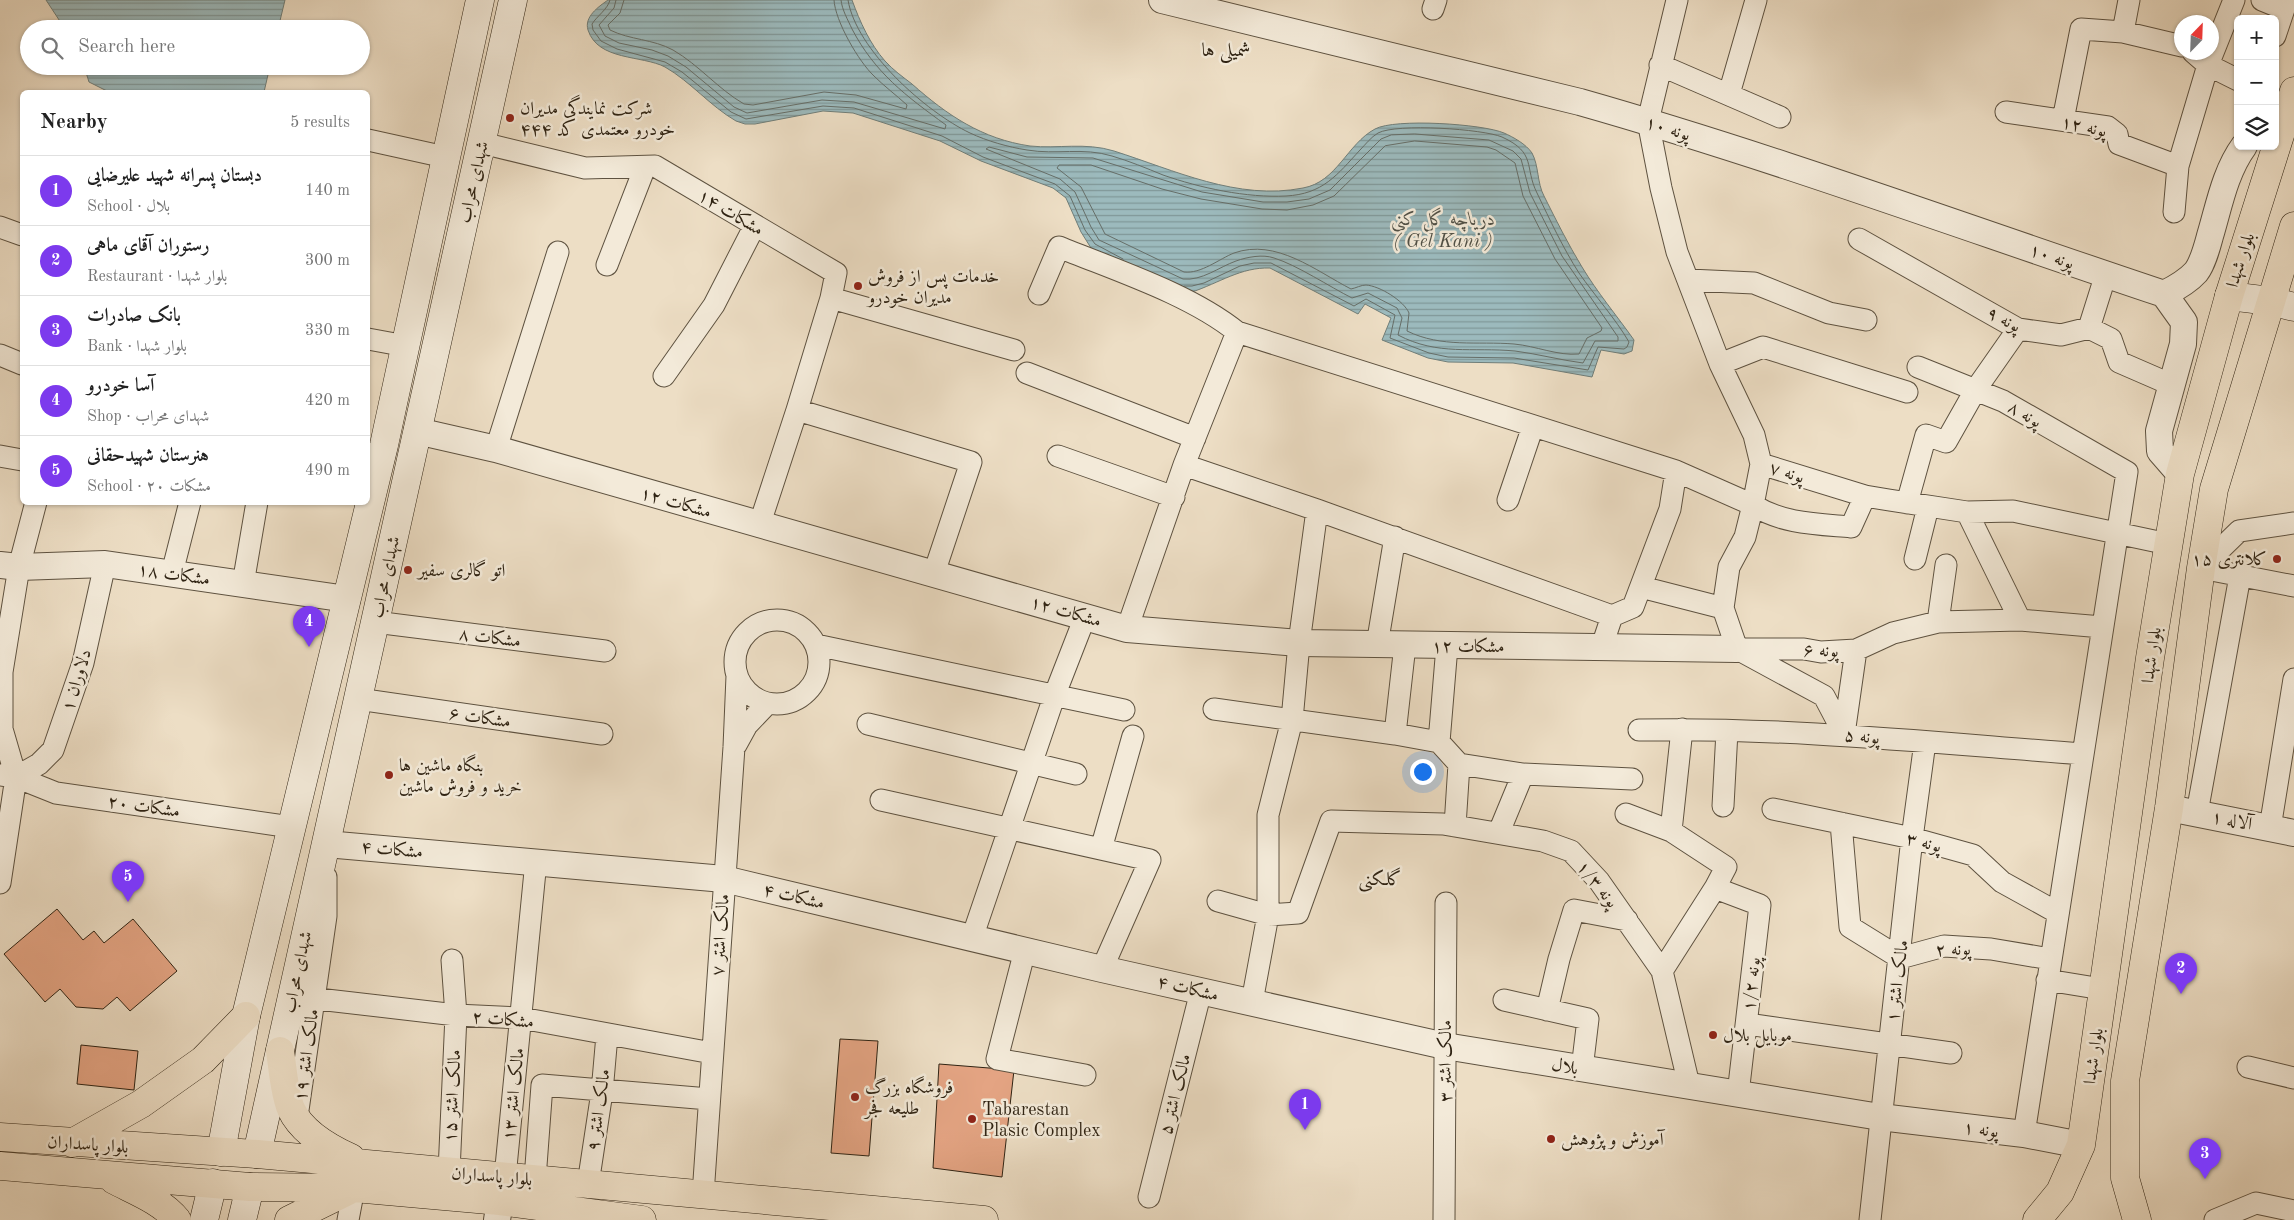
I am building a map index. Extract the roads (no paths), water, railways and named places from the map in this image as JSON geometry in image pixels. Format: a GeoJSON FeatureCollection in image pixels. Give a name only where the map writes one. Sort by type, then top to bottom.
{"type":"FeatureCollection","features":[{"type":"Feature","properties":{"kind":"main road","name":"شهدای محراب"},"geometry":{"type":"LineString","coordinates":[[370,498],[406,346],[444,157],[480,0]]}},
{"type":"Feature","properties":{"kind":"main road","name":"شهدای محراب"},"geometry":{"type":"LineString","coordinates":[[257,1154],[280,1051],[304,996],[326,844],[514,0]]}},
{"type":"Feature","properties":{"kind":"main road","name":"بلوار شهدا"},"geometry":{"type":"LineString","coordinates":[[2037,1220],[2060,1192],[2081,1145],[2102,989],[2180,474],[2229,296],[2286,103]]}},
{"type":"Feature","properties":{"kind":"main road","name":"بلوار شهدا"},"geometry":{"type":"LineString","coordinates":[[2137,1220],[2125,1178],[2125,1081],[2169,808],[2201,568],[2214,489],[2282,304],[2294,226]]}},
{"type":"Feature","properties":{"kind":"main road"},"geometry":{"type":"LineString","coordinates":[[2229,296],[2282,304]]}},
{"type":"Feature","properties":{"kind":"main road","name":"شهدای محراب"},"geometry":{"type":"LineString","coordinates":[[221,1152],[246,1016],[368,505]]}},
{"type":"Feature","properties":{"kind":"main road"},"geometry":{"type":"LineString","coordinates":[[72,1143],[141,1104],[203,1060],[246,1016]]}},
{"type":"Feature","properties":{"kind":"main road"},"geometry":{"type":"LineString","coordinates":[[280,1051],[286,1090],[292,1110],[297,1117],[313,1136],[326,1145],[366,1164]]}},
{"type":"Feature","properties":{"kind":"main road","name":"بلوار پاسداران"},"geometry":{"type":"LineString","coordinates":[[0,1137],[257,1154],[449,1172],[501,1199]]}},
{"type":"Feature","properties":{"kind":"main road"},"geometry":{"type":"LineString","coordinates":[[204,1220],[221,1152]]}},
{"type":"Feature","properties":{"kind":"main road"},"geometry":{"type":"LineString","coordinates":[[242,1220],[257,1154]]}},
{"type":"Feature","properties":{"kind":"main road","name":"بلوار پاسداران"},"geometry":{"type":"LineString","coordinates":[[0,1166],[250,1187],[354,1188],[501,1199],[642,1220]]}},
{"type":"Feature","properties":{"kind":"main road"},"geometry":{"type":"LineString","coordinates":[[104,1175],[142,1194],[171,1213],[177,1220]]}},
{"type":"Feature","properties":{"kind":"main road","name":"بلوار پاسداران"},"geometry":{"type":"LineString","coordinates":[[501,1199],[535,1179],[984,1220]]}},
{"type":"Feature","properties":{"kind":"main road"},"geometry":{"type":"LineString","coordinates":[[289,1220],[354,1188]]}},
{"type":"Feature","properties":{"kind":"street","name":"پونه ۱۰"},"geometry":{"type":"LineString","coordinates":[[1162,0],[1580,102],[1648,121],[1796,167],[2164,294]]}},
{"type":"Feature","properties":{"kind":"street"},"geometry":{"type":"LineString","coordinates":[[1648,121],[1660,64],[1677,0]]}},
{"type":"Feature","properties":{"kind":"street"},"geometry":{"type":"LineString","coordinates":[[1729,94],[1756,0]]}},
{"type":"Feature","properties":{"kind":"street"},"geometry":{"type":"LineString","coordinates":[[2123,32],[2129,0]]}},
{"type":"Feature","properties":{"kind":"street"},"geometry":{"type":"LineString","coordinates":[[2219,26],[2234,0]]}},
{"type":"Feature","properties":{"kind":"street"},"geometry":{"type":"LineString","coordinates":[[2262,0],[2286,5],[2279,25]]}},
{"type":"Feature","properties":{"kind":"street"},"geometry":{"type":"LineString","coordinates":[[2063,120],[2081,29],[2123,32],[2174,44]]}},
{"type":"Feature","properties":{"kind":"street"},"geometry":{"type":"LineString","coordinates":[[2174,212],[2178,166],[2200,60]]}},
{"type":"Feature","properties":{"kind":"street"},"geometry":{"type":"LineString","coordinates":[[2202,60],[2234,78]]}},
{"type":"Feature","properties":{"kind":"street"},"geometry":{"type":"LineString","coordinates":[[1660,64],[1780,117]]}},
{"type":"Feature","properties":{"kind":"street","name":"پونه ۱۲"},"geometry":{"type":"LineString","coordinates":[[2006,112],[2108,127],[2118,134],[2119,144],[2178,166]]}},
{"type":"Feature","properties":{"kind":"street","name":"پونه ۷"},"geometry":{"type":"LineString","coordinates":[[1648,121],[1673,236],[1720,364],[1754,435],[1761,464],[1865,496],[1967,512],[2013,511],[2168,544]]}},
{"type":"Feature","properties":{"kind":"street"},"geometry":{"type":"LineString","coordinates":[[370,140],[444,157]]}},
{"type":"Feature","properties":{"kind":"street","name":"مشکات ۱۴"},"geometry":{"type":"LineString","coordinates":[[482,143],[585,168],[655,166],[754,227],[836,273],[831,298],[797,410],[759,526]]}},
{"type":"Feature","properties":{"kind":"street"},"geometry":{"type":"LineString","coordinates":[[2180,474],[2160,451],[2159,431],[2183,344],[2184,322],[2164,294],[2180,286],[2197,271],[2207,246],[2226,182],[2241,150]]}},
{"type":"Feature","properties":{"kind":"street"},"geometry":{"type":"LineString","coordinates":[[607,265],[645,167]]}},
{"type":"Feature","properties":{"kind":"street"},"geometry":{"type":"LineString","coordinates":[[0,227],[20,234]]}},
{"type":"Feature","properties":{"kind":"street"},"geometry":{"type":"LineString","coordinates":[[664,376],[714,305],[754,227]]}},
{"type":"Feature","properties":{"kind":"street","name":"پونه ۹"},"geometry":{"type":"LineString","coordinates":[[1859,239],[2018,329],[2061,335],[2089,328]]}},
{"type":"Feature","properties":{"kind":"street"},"geometry":{"type":"LineString","coordinates":[[1039,294],[1059,247],[1169,293],[1220,319],[1237,332],[1676,471],[1753,505],[1766,514],[1790,522],[1852,527],[1865,496]]}},
{"type":"Feature","properties":{"kind":"street"},"geometry":{"type":"LineString","coordinates":[[496,449],[558,252]]}},
{"type":"Feature","properties":{"kind":"street"},"geometry":{"type":"LineString","coordinates":[[2106,274],[2089,328],[2111,339],[2119,362],[2172,385]]}},
{"type":"Feature","properties":{"kind":"street"},"geometry":{"type":"LineString","coordinates":[[1689,280],[1754,283],[1829,313],[1866,320]]}},
{"type":"Feature","properties":{"kind":"street"},"geometry":{"type":"LineString","coordinates":[[831,298],[1014,350]]}},
{"type":"Feature","properties":{"kind":"street"},"geometry":{"type":"LineString","coordinates":[[1907,503],[1926,435],[1946,442],[1976,389],[2018,329]]}},
{"type":"Feature","properties":{"kind":"street"},"geometry":{"type":"LineString","coordinates":[[1127,629],[1184,465],[1237,332]]}},
{"type":"Feature","properties":{"kind":"street"},"geometry":{"type":"LineString","coordinates":[[370,339],[406,346]]}},
{"type":"Feature","properties":{"kind":"street"},"geometry":{"type":"LineString","coordinates":[[1720,364],[1763,347],[1908,392]]}},
{"type":"Feature","properties":{"kind":"street"},"geometry":{"type":"LineString","coordinates":[[0,355],[20,363]]}},
{"type":"Feature","properties":{"kind":"street","name":"پونه ۸"},"geometry":{"type":"LineString","coordinates":[[1918,367],[2003,401],[2127,472],[2116,532]]}},
{"type":"Feature","properties":{"kind":"street"},"geometry":{"type":"LineString","coordinates":[[1027,373],[1195,438]]}},
{"type":"Feature","properties":{"kind":"street"},"geometry":{"type":"LineString","coordinates":[[797,410],[971,462],[934,573]]}},
{"type":"Feature","properties":{"kind":"street"},"geometry":{"type":"LineString","coordinates":[[1508,500],[1533,426]]}},
{"type":"Feature","properties":{"kind":"street","name":"مشکات ۱۲"},"geometry":{"type":"LineString","coordinates":[[417,431],[496,449],[759,526],[934,573],[1127,629],[1299,642],[1377,645],[1737,649]]}},
{"type":"Feature","properties":{"kind":"street"},"geometry":{"type":"LineString","coordinates":[[0,456],[20,460]]}},
{"type":"Feature","properties":{"kind":"street"},"geometry":{"type":"LineString","coordinates":[[1058,456],[1174,498]]}},
{"type":"Feature","properties":{"kind":"street"},"geometry":{"type":"LineString","coordinates":[[1761,464],[1745,537],[1728,567],[1723,608],[1737,649],[1824,696],[1844,734]]}},
{"type":"Feature","properties":{"kind":"street"},"geometry":{"type":"LineString","coordinates":[[1184,465],[1395,537],[1612,616],[1633,607],[1670,509],[1676,471]]}},
{"type":"Feature","properties":{"kind":"street"},"geometry":{"type":"LineString","coordinates":[[0,883],[8,776],[2,729],[2,672],[10,566],[35,505]]}},
{"type":"Feature","properties":{"kind":"street"},"geometry":{"type":"LineString","coordinates":[[172,573],[189,505]]}},
{"type":"Feature","properties":{"kind":"street"},"geometry":{"type":"LineString","coordinates":[[243,584],[256,505]]}},
{"type":"Feature","properties":{"kind":"street"},"geometry":{"type":"LineString","coordinates":[[1915,559],[1928,507]]}},
{"type":"Feature","properties":{"kind":"street"},"geometry":{"type":"LineString","coordinates":[[1252,1002],[1268,915],[1268,815],[1292,720],[1299,642],[1318,510]]}},
{"type":"Feature","properties":{"kind":"street"},"geometry":{"type":"LineString","coordinates":[[1967,512],[2020,620]]}},
{"type":"Feature","properties":{"kind":"street"},"geometry":{"type":"LineString","coordinates":[[2201,568],[2240,532],[2294,523]]}},
{"type":"Feature","properties":{"kind":"street"},"geometry":{"type":"LineString","coordinates":[[2024,1134],[2048,970],[2084,754],[2116,532]]}},
{"type":"Feature","properties":{"kind":"street"},"geometry":{"type":"LineString","coordinates":[[1377,645],[1395,537]]}},
{"type":"Feature","properties":{"kind":"street","name":"مشکات ۱۸"},"geometry":{"type":"LineString","coordinates":[[10,566],[105,564],[346,600]]}},
{"type":"Feature","properties":{"kind":"street","name":"دلاوران ۱"},"geometry":{"type":"LineString","coordinates":[[8,776],[39,764],[53,750],[84,663],[105,564]]}},
{"type":"Feature","properties":{"kind":"street"},"geometry":{"type":"LineString","coordinates":[[1938,622],[1946,566]]}},
{"type":"Feature","properties":{"kind":"street"},"geometry":{"type":"LineString","coordinates":[[2201,568],[2294,586]]}},
{"type":"Feature","properties":{"kind":"street"},"geometry":{"type":"LineString","coordinates":[[2197,813],[2240,576]]}},
{"type":"Feature","properties":{"kind":"street"},"geometry":{"type":"LineString","coordinates":[[1640,587],[1723,608]]}},
{"type":"Feature","properties":{"kind":"street"},"geometry":{"type":"LineString","coordinates":[[1602,646],[1612,616]]}},
{"type":"Feature","properties":{"kind":"street"},"geometry":{"type":"LineString","coordinates":[[972,938],[1055,694],[1085,617]]}},
{"type":"Feature","properties":{"kind":"street"},"geometry":{"type":"LineString","coordinates":[[779,620],[793,623],[805,630],[816,645],[820,668],[815,682],[807,693],[795,701],[781,705],[767,704],[754,698],[743,688],[737,676],[734,663],[740,643],[753,627],[766,621],[779,620]]}},
{"type":"Feature","properties":{"kind":"street","name":"پونه ۶"},"geometry":{"type":"LineString","coordinates":[[1737,649],[1804,649],[1821,652],[1856,650],[1893,633],[1938,622],[2020,620],[2102,627]]}},
{"type":"Feature","properties":{"kind":"street","name":"مشکات ۸"},"geometry":{"type":"LineString","coordinates":[[376,622],[605,651]]}},
{"type":"Feature","properties":{"kind":"street"},"geometry":{"type":"LineString","coordinates":[[816,645],[1124,710]]}},
{"type":"Feature","properties":{"kind":"street"},"geometry":{"type":"LineString","coordinates":[[1395,734],[1405,645]]}},
{"type":"Feature","properties":{"kind":"street"},"geometry":{"type":"LineString","coordinates":[[1439,742],[1447,646]]}},
{"type":"Feature","properties":{"kind":"street"},"geometry":{"type":"LineString","coordinates":[[1844,734],[1856,650]]}},
{"type":"Feature","properties":{"kind":"street","name":"مالک اشتر ۷"},"geometry":{"type":"LineString","coordinates":[[703,1195],[734,747],[737,676]]}},
{"type":"Feature","properties":{"kind":"street"},"geometry":{"type":"LineString","coordinates":[[2282,830],[2294,679]]}},
{"type":"Feature","properties":{"kind":"street","name":"مشکات ۶"},"geometry":{"type":"LineString","coordinates":[[358,699],[602,734]]}},
{"type":"Feature","properties":{"kind":"street"},"geometry":{"type":"LineString","coordinates":[[734,747],[747,725],[767,704]]}},
{"type":"Feature","properties":{"kind":"street"},"geometry":{"type":"LineString","coordinates":[[1214,709],[1395,734],[1439,742],[1459,764],[1523,774],[1632,779]]}},
{"type":"Feature","properties":{"kind":"street"},"geometry":{"type":"LineString","coordinates":[[868,724],[1076,774]]}},
{"type":"Feature","properties":{"kind":"street"},"geometry":{"type":"LineString","coordinates":[[1671,831],[1682,729]]}},
{"type":"Feature","properties":{"kind":"street","name":"پونه ۵"},"geometry":{"type":"LineString","coordinates":[[1639,730],[1682,729],[1728,732],[1844,734],[2084,754]]}},
{"type":"Feature","properties":{"kind":"street"},"geometry":{"type":"LineString","coordinates":[[1723,806],[1728,732]]}},
{"type":"Feature","properties":{"kind":"street"},"geometry":{"type":"LineString","coordinates":[[1101,849],[1133,736]]}},
{"type":"Feature","properties":{"kind":"street","name":"مالک اشتر ۱"},"geometry":{"type":"LineString","coordinates":[[1870,1220],[1912,838],[1925,742]]}},
{"type":"Feature","properties":{"kind":"street"},"geometry":{"type":"LineString","coordinates":[[1455,826],[1459,764]]}},
{"type":"Feature","properties":{"kind":"street"},"geometry":{"type":"LineString","coordinates":[[1499,832],[1523,774]]}},
{"type":"Feature","properties":{"kind":"street","name":"مشکات ۲۰"},"geometry":{"type":"LineString","coordinates":[[8,776],[56,793],[291,827]]}},
{"type":"Feature","properties":{"kind":"street"},"geometry":{"type":"LineString","coordinates":[[881,800],[1150,860],[1102,969]]}},
{"type":"Feature","properties":{"kind":"street","name":"آلاله ۱"},"geometry":{"type":"LineString","coordinates":[[2169,808],[2282,830]]}},
{"type":"Feature","properties":{"kind":"street","name":"پونه ۳"},"geometry":{"type":"LineString","coordinates":[[1773,809],[1912,838],[1973,854],[2002,882],[2058,913]]}},
{"type":"Feature","properties":{"kind":"street"},"geometry":{"type":"LineString","coordinates":[[1626,814],[1671,831],[1726,866],[1715,888],[1662,971]]}},
{"type":"Feature","properties":{"kind":"street","name":"پونه ۱/۳"},"geometry":{"type":"LineString","coordinates":[[1268,915],[1298,913],[1331,821],[1443,824],[1544,841],[1571,852],[1599,881],[1662,971],[1689,1084]]}},
{"type":"Feature","properties":{"kind":"street"},"geometry":{"type":"LineString","coordinates":[[1841,823],[1850,927],[1900,958]]}},
{"type":"Feature","properties":{"kind":"street","name":"مشکات ۴"},"geometry":{"type":"LineString","coordinates":[[326,844],[724,879],[1102,969],[1252,1002]]}},
{"type":"Feature","properties":{"kind":"street","name":"مالک اشتر ۱۳"},"geometry":{"type":"LineString","coordinates":[[501,1199],[536,861]]}},
{"type":"Feature","properties":{"kind":"street","name":"پونه ۱/۲"},"geometry":{"type":"LineString","coordinates":[[1715,888],[1760,905],[1738,1094]]}},
{"type":"Feature","properties":{"kind":"street"},"geometry":{"type":"LineString","coordinates":[[1218,901],[1268,915]]}},
{"type":"Feature","properties":{"kind":"street","name":"مالک اشتر ۳"},"geometry":{"type":"LineString","coordinates":[[1444,1220],[1446,903]]}},
{"type":"Feature","properties":{"kind":"street"},"geometry":{"type":"LineString","coordinates":[[1547,1010],[1559,959],[1574,910],[1627,920]]}},
{"type":"Feature","properties":{"kind":"street","name":"پونه ۲"},"geometry":{"type":"LineString","coordinates":[[1900,958],[1944,946],[1992,949],[2102,989]]}},
{"type":"Feature","properties":{"kind":"street"},"geometry":{"type":"LineString","coordinates":[[1025,950],[997,1059],[1085,1075]]}},
{"type":"Feature","properties":{"kind":"street","name":"مالک اشتر ۱۵"},"geometry":{"type":"LineString","coordinates":[[449,1172],[456,1015],[452,960]]}},
{"type":"Feature","properties":{"kind":"street","name":"مالک اشتر ۵"},"geometry":{"type":"LineString","coordinates":[[1149,1198],[1201,991]]}},
{"type":"Feature","properties":{"kind":"street","name":"مشکات ۲"},"geometry":{"type":"LineString","coordinates":[[304,996],[456,1015],[521,1018],[712,1053]]}},
{"type":"Feature","properties":{"kind":"street","name":"مالک اشتر ۱۹"},"geometry":{"type":"LineString","coordinates":[[297,1117],[304,996]]}},
{"type":"Feature","properties":{"kind":"street"},"geometry":{"type":"LineString","coordinates":[[1504,1000],[1588,1019],[1582,1069]]}},
{"type":"Feature","properties":{"kind":"street","name":"بلال"},"geometry":{"type":"LineString","coordinates":[[1252,1002],[1445,1046],[1582,1069],[1689,1084],[1738,1094],[1880,1117]]}},
{"type":"Feature","properties":{"kind":"street"},"geometry":{"type":"LineString","coordinates":[[1747,1024],[1951,1053]]}},
{"type":"Feature","properties":{"kind":"street","name":"مالک اشتر ۹"},"geometry":{"type":"LineString","coordinates":[[588,1184],[602,1092],[607,1035]]}},
{"type":"Feature","properties":{"kind":"street"},"geometry":{"type":"LineString","coordinates":[[2248,1067],[2294,1078]]}},
{"type":"Feature","properties":{"kind":"street"},"geometry":{"type":"LineString","coordinates":[[535,1179],[542,1085],[602,1092],[709,1099]]}},
{"type":"Feature","properties":{"kind":"street","name":"پونه ۱"},"geometry":{"type":"LineString","coordinates":[[1880,1117],[2024,1134],[2081,1145]]}},
{"type":"Feature","properties":{"kind":"street"},"geometry":{"type":"LineString","coordinates":[[348,1220],[354,1188]]}},
{"type":"Feature","properties":{"kind":"street"},"geometry":{"type":"LineString","coordinates":[[2214,1220],[2256,1203],[2294,1211]]}},
{"type":"Feature","properties":{"kind":"water"},"geometry":{"type":"Polygon","coordinates":[[[46,0],[285,0],[280,20],[59,20],[46,0]]]}},
{"type":"Feature","properties":{"kind":"water","name":"دریاچه گل کنی ( Gel Kani )"},"geometry":{"type":"Polygon","coordinates":[[[608,0],[852,0],[870,40],[888,64],[938,106],[966,124],[996,138],[1030,146],[1103,148],[1207,182],[1230,187],[1279,191],[1303,188],[1315,184],[1333,171],[1365,136],[1375,129],[1385,126],[1419,123],[1459,125],[1504,133],[1523,144],[1532,153],[1542,191],[1553,214],[1588,276],[1634,340],[1632,351],[1624,354],[1601,350],[1592,377],[1513,363],[1448,362],[1428,358],[1382,340],[1391,318],[1365,304],[1358,314],[1270,268],[1249,270],[1192,292],[1106,257],[1091,248],[1081,232],[1066,198],[1053,188],[981,161],[940,141],[853,113],[823,111],[755,124],[745,124],[736,121],[665,67],[611,52],[593,40],[588,30],[588,21],[593,13],[608,0]]]}},
{"type":"Feature","properties":{"kind":"water"},"geometry":{"type":"Polygon","coordinates":[[[87,75],[268,75],[264,90],[105,90],[89,82],[87,75]]]}},
{"type":"Feature","properties":{"kind":"place","name":"شرکت نمایندگی مدیران خودرو معتمدی کد ۴۴۴"},"geometry":{"type":"Point","coordinates":[510,118]}},
{"type":"Feature","properties":{"kind":"place","name":"خدمات پس از فروش مدیران خودرو"},"geometry":{"type":"Point","coordinates":[858,286]}},
{"type":"Feature","properties":{"kind":"place","name":"کلانتری ۱۵"},"geometry":{"type":"Point","coordinates":[2277,559]}},
{"type":"Feature","properties":{"kind":"place","name":"اتو گالری سفیر"},"geometry":{"type":"Point","coordinates":[408,570]}},
{"type":"Feature","properties":{"kind":"place","name":"آسا خودرو"},"geometry":{"type":"Point","coordinates":[309,647]}},
{"type":"Feature","properties":{"kind":"place","name":"بنگاه ماشین ها خرید و فروش ماشین"},"geometry":{"type":"Point","coordinates":[389,775]}},
{"type":"Feature","properties":{"kind":"place","name":"هنرستان شهیدحقانی"},"geometry":{"type":"Point","coordinates":[128,902]}},
{"type":"Feature","properties":{"kind":"place","name":"رستوران آقای ماهی"},"geometry":{"type":"Point","coordinates":[2181,994]}},
{"type":"Feature","properties":{"kind":"place","name":"موبایل بلال"},"geometry":{"type":"Point","coordinates":[1713,1035]}},
{"type":"Feature","properties":{"kind":"place","name":"فروشگاه بزرگ طلیعه فجر"},"geometry":{"type":"Point","coordinates":[855,1097]}},
{"type":"Feature","properties":{"kind":"place","name":"Tabarestan Plasic Complex"},"geometry":{"type":"Point","coordinates":[972,1119]}},
{"type":"Feature","properties":{"kind":"place","name":"دبستان پسرانه شهید علیرضایی"},"geometry":{"type":"Point","coordinates":[1305,1130]}},
{"type":"Feature","properties":{"kind":"place","name":"آموزش و پژوهش"},"geometry":{"type":"Point","coordinates":[1551,1139]}},
{"type":"Feature","properties":{"kind":"place","name":"بانک صادرات"},"geometry":{"type":"Point","coordinates":[2205,1179]}},
{"type":"Feature","properties":{"kind":"district","name":"شمیلی ها"},"geometry":{"type":"Point","coordinates":[1226,49]}},
{"type":"Feature","properties":{"kind":"district","name":"گلکنی"},"geometry":{"type":"Point","coordinates":[1380,878]}}]}
